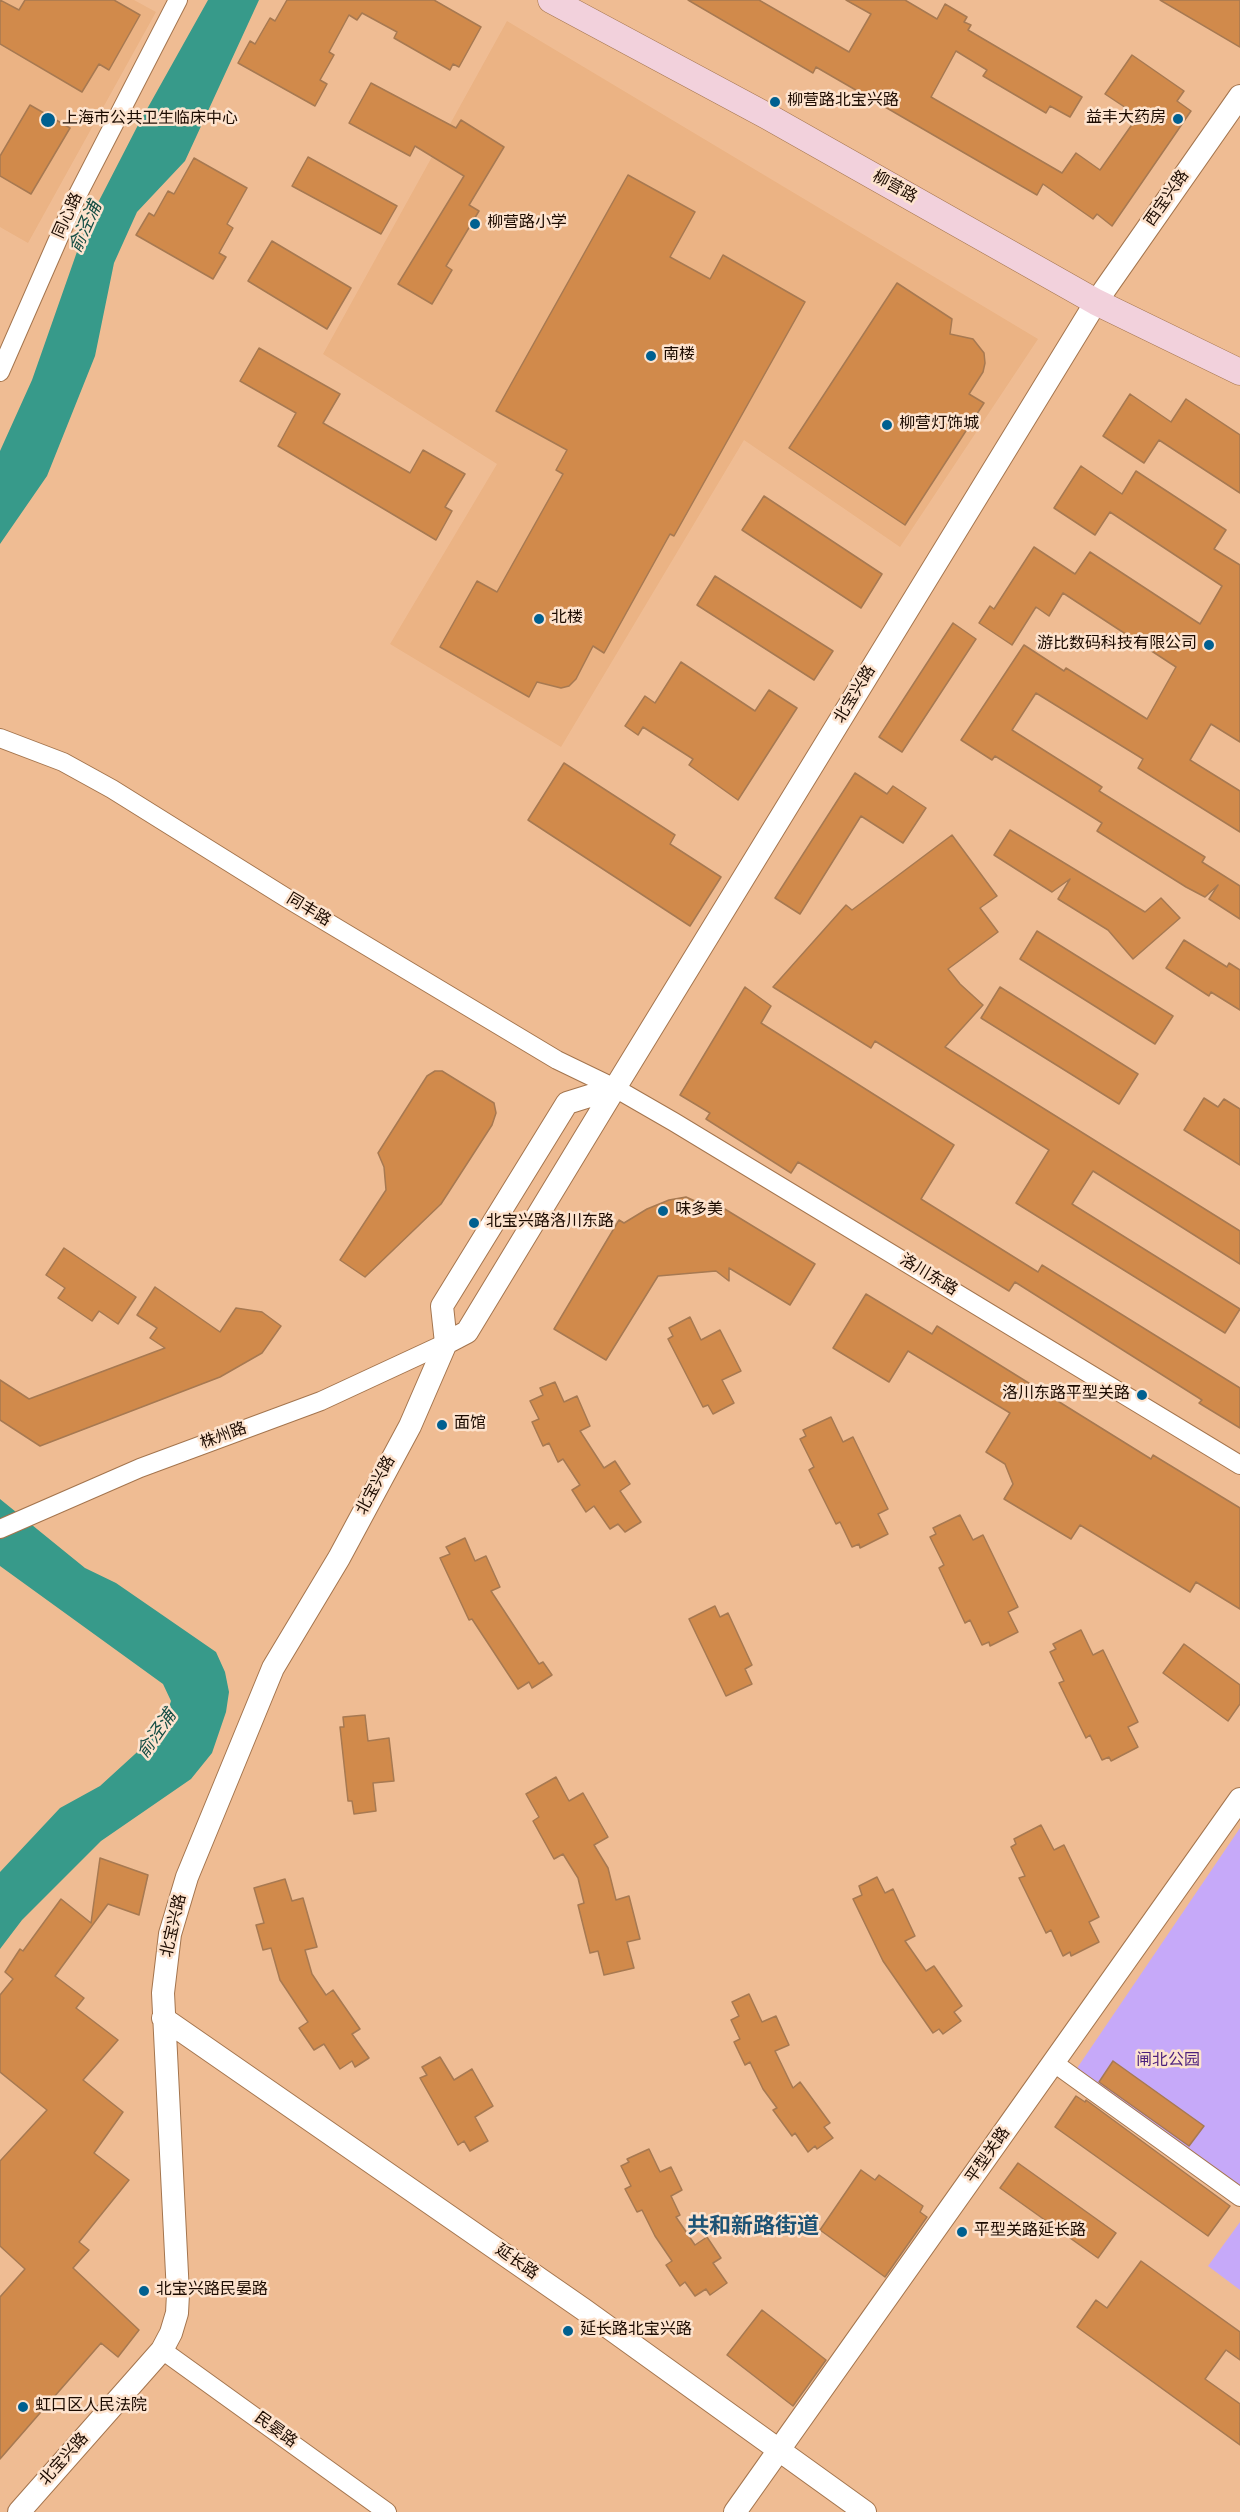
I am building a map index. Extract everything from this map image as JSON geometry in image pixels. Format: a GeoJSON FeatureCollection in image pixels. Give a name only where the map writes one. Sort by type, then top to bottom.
{"type":"FeatureCollection","features":[{"type":"Feature","properties":{"kind":"main road","name":"柳营路"},"geometry":{"type":"LineString","coordinates":[[551,0],[767,116],[1096,302],[1240,372]]}},
{"type":"Feature","properties":{"kind":"street","name":"同心路"},"geometry":{"type":"LineString","coordinates":[[0,372],[77,196],[178,0]]}},
{"type":"Feature","properties":{"kind":"street","name":"西宝兴路"},"geometry":{"type":"LineString","coordinates":[[1096,302],[1240,96]]}},
{"type":"Feature","properties":{"kind":"street","name":"北宝兴路"},"geometry":{"type":"LineString","coordinates":[[446,1343],[467,1332],[1096,302]]}},
{"type":"Feature","properties":{"kind":"street","name":"同丰路"},"geometry":{"type":"LineString","coordinates":[[0,738],[63,762],[112,789],[285,897],[556,1060],[615,1088]]}},
{"type":"Feature","properties":{"kind":"street","name":"北宝兴路"},"geometry":{"type":"LineString","coordinates":[[19,2512],[162,2350],[177,2313],[178,2294],[163,2018],[166,1963],[178,1905],[258,1704],[288,1641],[339,1558],[410,1426],[446,1343],[442,1306],[567,1103],[615,1088]]}},
{"type":"Feature","properties":{"kind":"street","name":"洛川东路"},"geometry":{"type":"LineString","coordinates":[[615,1088],[1240,1465]]}},
{"type":"Feature","properties":{"kind":"street","name":"株州路"},"geometry":{"type":"LineString","coordinates":[[0,1528],[141,1468],[321,1401],[446,1343]]}},
{"type":"Feature","properties":{"kind":"street","name":"平型关路"},"geometry":{"type":"LineString","coordinates":[[735,2512],[778,2448],[946,2218],[1240,1799]]}},
{"type":"Feature","properties":{"kind":"street","name":"延长路"},"geometry":{"type":"LineString","coordinates":[[163,2018],[573,2302],[866,2512]]}},
{"type":"Feature","properties":{"kind":"street"},"geometry":{"type":"LineString","coordinates":[[1054,2063],[1240,2197]]}},
{"type":"Feature","properties":{"kind":"street","name":"民晏路"},"geometry":{"type":"LineString","coordinates":[[162,2350],[387,2512]]}},
{"type":"Feature","properties":{"kind":"shaded area","name":"上海市公共卫生临床中心"},"geometry":{"type":"Polygon","coordinates":[[[0,0],[134,0],[156,12],[28,243],[0,227],[0,0]]]}},
{"type":"Feature","properties":{"kind":"shaded area"},"geometry":{"type":"Polygon","coordinates":[[[507,21],[1038,339],[900,547],[744,440],[561,747],[390,644],[497,464],[323,354],[507,21]]]}},
{"type":"Feature","properties":{"kind":"green space","name":"闸北公园"},"geometry":{"type":"Polygon","coordinates":[[[1240,1828],[1240,2205],[1069,2080],[1240,1828]]]}},
{"type":"Feature","properties":{"kind":"green space"},"geometry":{"type":"Polygon","coordinates":[[[1240,2222],[1240,2290],[1208,2266],[1240,2222]]]}},
{"type":"Feature","properties":{"kind":"water","name":"俞泾浦"},"geometry":{"type":"Polygon","coordinates":[[[208,0],[259,0],[185,161],[137,212],[114,263],[95,356],[47,476],[0,544],[0,451],[32,380],[86,226],[137,127],[208,0]]]}},
{"type":"Feature","properties":{"kind":"water","name":"俞泾浦"},"geometry":{"type":"Polygon","coordinates":[[[0,1499],[85,1568],[116,1583],[216,1652],[225,1672],[229,1692],[226,1712],[212,1753],[191,1779],[101,1841],[22,1920],[0,1949],[0,1872],[60,1808],[100,1786],[146,1744],[165,1719],[171,1701],[163,1684],[0,1566],[0,1499]]]}},
{"type":"Feature","properties":{"kind":"building"},"geometry":{"type":"Polygon","coordinates":[[[0,0],[19,10],[25,0],[114,0],[140,15],[109,70],[99,64],[82,92],[0,44],[0,0]]]}},
{"type":"Feature","properties":{"kind":"building"},"geometry":{"type":"Polygon","coordinates":[[[287,0],[434,0],[481,27],[459,67],[453,64],[450,70],[394,38],[397,32],[362,13],[357,20],[349,15],[329,52],[334,55],[320,80],[327,84],[315,106],[238,63],[250,41],[255,44],[270,18],[275,21],[287,0]]]}},
{"type":"Feature","properties":{"kind":"building"},"geometry":{"type":"Polygon","coordinates":[[[688,0],[759,0],[849,52],[871,14],[846,0],[905,0],[937,19],[945,4],[967,17],[964,22],[971,25],[968,30],[1082,97],[1070,117],[1050,106],[1046,113],[983,76],[987,70],[956,51],[931,97],[1062,173],[1076,153],[1100,170],[1138,116],[1105,94],[1132,55],[1184,91],[1177,101],[1191,111],[1112,226],[1097,214],[1093,219],[1043,184],[1037,195],[816,67],[813,73],[688,0]]]}},
{"type":"Feature","properties":{"kind":"building"},"geometry":{"type":"Polygon","coordinates":[[[1160,0],[1240,0],[1240,47],[1160,0]]]}},
{"type":"Feature","properties":{"kind":"building"},"geometry":{"type":"Polygon","coordinates":[[[371,83],[456,128],[461,120],[504,147],[469,205],[479,211],[446,266],[452,270],[432,304],[398,284],[464,176],[415,146],[410,156],[349,123],[371,83]]]}},
{"type":"Feature","properties":{"kind":"building"},"geometry":{"type":"Polygon","coordinates":[[[30,105],[70,128],[31,194],[0,176],[0,156],[30,105]]]}},
{"type":"Feature","properties":{"kind":"building"},"geometry":{"type":"Polygon","coordinates":[[[308,157],[397,206],[381,234],[292,186],[308,157]]]}},
{"type":"Feature","properties":{"kind":"building"},"geometry":{"type":"Polygon","coordinates":[[[194,158],[247,188],[227,224],[233,228],[219,253],[226,257],[213,279],[136,235],[149,213],[154,216],[168,191],[174,194],[194,158]]]}},
{"type":"Feature","properties":{"kind":"building","name":"南楼"},"geometry":{"type":"Polygon","coordinates":[[[628,175],[695,212],[670,257],[710,279],[723,255],[805,302],[674,536],[670,534],[604,653],[593,646],[576,679],[569,686],[561,688],[537,682],[529,697],[440,647],[477,581],[497,592],[563,474],[556,470],[567,450],[496,411],[628,175]]]}},
{"type":"Feature","properties":{"kind":"building"},"geometry":{"type":"Polygon","coordinates":[[[272,241],[351,288],[327,329],[248,281],[272,241]]]}},
{"type":"Feature","properties":{"kind":"building","name":"柳营灯饰城"},"geometry":{"type":"Polygon","coordinates":[[[897,283],[952,319],[950,334],[973,339],[984,353],[985,363],[983,372],[969,394],[984,403],[905,525],[789,448],[897,283]]]}},
{"type":"Feature","properties":{"kind":"building"},"geometry":{"type":"Polygon","coordinates":[[[259,348],[340,394],[323,423],[410,473],[423,450],[465,474],[445,507],[452,511],[436,540],[278,446],[296,413],[240,381],[259,348]]]}},
{"type":"Feature","properties":{"kind":"building"},"geometry":{"type":"Polygon","coordinates":[[[1130,394],[1171,422],[1186,399],[1240,435],[1240,493],[1159,440],[1144,463],[1103,436],[1130,394]]]}},
{"type":"Feature","properties":{"kind":"building"},"geometry":{"type":"Polygon","coordinates":[[[1081,466],[1122,494],[1136,471],[1226,530],[1214,549],[1240,565],[1240,742],[1211,724],[1190,760],[1240,791],[1240,832],[1138,768],[1143,759],[1036,693],[1012,730],[1102,787],[1099,791],[1205,857],[1202,862],[1240,886],[1240,919],[1209,899],[1218,885],[1205,897],[1186,887],[1097,831],[1102,823],[995,756],[992,760],[961,740],[1024,645],[1064,671],[1066,668],[1147,719],[1176,667],[1063,593],[1049,616],[1036,607],[1012,645],[979,623],[990,606],[994,609],[1034,547],[1075,574],[1090,552],[1200,624],[1222,586],[1110,512],[1095,535],[1054,508],[1081,466]]]}},
{"type":"Feature","properties":{"kind":"building"},"geometry":{"type":"Polygon","coordinates":[[[764,496],[882,574],[861,608],[742,530],[764,496]]]}},
{"type":"Feature","properties":{"kind":"building"},"geometry":{"type":"Polygon","coordinates":[[[715,576],[833,651],[814,680],[697,605],[715,576]]]}},
{"type":"Feature","properties":{"kind":"building"},"geometry":{"type":"Polygon","coordinates":[[[953,623],[976,639],[902,752],[879,737],[953,623]]]}},
{"type":"Feature","properties":{"kind":"building"},"geometry":{"type":"Polygon","coordinates":[[[681,662],[755,711],[769,690],[797,708],[738,800],[689,765],[693,759],[643,727],[638,735],[625,726],[645,696],[655,703],[681,662]]]}},
{"type":"Feature","properties":{"kind":"building"},"geometry":{"type":"Polygon","coordinates":[[[564,763],[675,835],[670,844],[721,877],[690,926],[528,820],[564,763]]]}},
{"type":"Feature","properties":{"kind":"building"},"geometry":{"type":"Polygon","coordinates":[[[855,773],[887,794],[893,786],[926,808],[903,843],[861,816],[800,914],[775,898],[855,773]]]}},
{"type":"Feature","properties":{"kind":"building"},"geometry":{"type":"Polygon","coordinates":[[[1010,830],[1145,912],[1161,898],[1180,918],[1133,959],[1108,930],[1058,899],[1070,879],[1052,892],[994,855],[1010,830]]]}},
{"type":"Feature","properties":{"kind":"building"},"geometry":{"type":"Polygon","coordinates":[[[952,835],[997,896],[980,908],[998,932],[948,969],[960,984],[983,1005],[945,1047],[1240,1231],[1240,1264],[1093,1171],[1072,1204],[1240,1309],[1225,1333],[1016,1203],[1049,1150],[875,1041],[871,1048],[773,987],[846,905],[852,910],[952,835]]]}},
{"type":"Feature","properties":{"kind":"building"},"geometry":{"type":"Polygon","coordinates":[[[1037,931],[1173,1016],[1155,1044],[1020,959],[1037,931]]]}},
{"type":"Feature","properties":{"kind":"building"},"geometry":{"type":"Polygon","coordinates":[[[1184,940],[1227,967],[1229,963],[1240,970],[1240,1010],[1211,992],[1209,996],[1166,968],[1184,940]]]}},
{"type":"Feature","properties":{"kind":"building"},"geometry":{"type":"Polygon","coordinates":[[[745,987],[771,1006],[761,1023],[954,1145],[921,1199],[1038,1272],[1042,1265],[1240,1388],[1240,1428],[1199,1403],[1202,1400],[1015,1282],[1009,1291],[798,1162],[791,1173],[706,1119],[710,1113],[680,1095],[745,987]]]}},
{"type":"Feature","properties":{"kind":"building"},"geometry":{"type":"Polygon","coordinates":[[[1000,987],[1138,1074],[1119,1104],[981,1018],[1000,987]]]}},
{"type":"Feature","properties":{"kind":"building"},"geometry":{"type":"Polygon","coordinates":[[[435,1071],[442,1071],[494,1103],[496,1113],[492,1125],[441,1204],[365,1277],[340,1260],[386,1190],[384,1167],[378,1153],[427,1076],[435,1071]]]}},
{"type":"Feature","properties":{"kind":"building"},"geometry":{"type":"Polygon","coordinates":[[[1204,1098],[1218,1107],[1224,1099],[1240,1109],[1240,1165],[1184,1130],[1204,1098]]]}},
{"type":"Feature","properties":{"kind":"building"},"geometry":{"type":"Polygon","coordinates":[[[686,1197],[706,1206],[710,1200],[815,1264],[790,1305],[729,1268],[729,1281],[716,1271],[658,1276],[606,1360],[554,1329],[619,1220],[624,1223],[647,1209],[669,1200],[686,1197]]]}},
{"type":"Feature","properties":{"kind":"building"},"geometry":{"type":"Polygon","coordinates":[[[64,1248],[136,1297],[118,1324],[99,1311],[92,1321],[58,1298],[65,1288],[46,1275],[64,1248]]]}},
{"type":"Feature","properties":{"kind":"building"},"geometry":{"type":"Polygon","coordinates":[[[155,1287],[220,1332],[236,1308],[262,1312],[281,1326],[262,1353],[220,1377],[40,1446],[0,1420],[0,1380],[29,1399],[165,1348],[150,1338],[157,1328],[137,1315],[155,1287]]]}},
{"type":"Feature","properties":{"kind":"building"},"geometry":{"type":"Polygon","coordinates":[[[866,1294],[932,1334],[937,1326],[1151,1459],[1153,1455],[1240,1508],[1240,1609],[1196,1582],[1190,1592],[1080,1525],[1071,1539],[1004,1499],[1013,1484],[1005,1464],[986,1452],[1010,1413],[908,1351],[889,1382],[833,1348],[866,1294]]]}},
{"type":"Feature","properties":{"kind":"building"},"geometry":{"type":"Polygon","coordinates":[[[690,1317],[701,1340],[720,1330],[741,1371],[722,1380],[734,1403],[713,1414],[708,1405],[703,1407],[668,1339],[673,1336],[669,1328],[690,1317]]]}},
{"type":"Feature","properties":{"kind":"building"},"geometry":{"type":"Polygon","coordinates":[[[555,1382],[564,1402],[577,1396],[590,1426],[580,1431],[604,1468],[615,1461],[630,1484],[620,1491],[641,1522],[625,1532],[618,1524],[610,1529],[594,1506],[586,1512],[572,1490],[580,1485],[563,1459],[558,1462],[549,1443],[543,1446],[532,1422],[539,1419],[530,1401],[543,1395],[540,1388],[555,1382]]]}},
{"type":"Feature","properties":{"kind":"building"},"geometry":{"type":"Polygon","coordinates":[[[831,1417],[843,1442],[853,1437],[888,1509],[878,1514],[888,1534],[860,1548],[859,1544],[852,1547],[840,1522],[836,1524],[809,1470],[814,1467],[800,1439],[806,1436],[803,1430],[831,1417]]]}},
{"type":"Feature","properties":{"kind":"building"},"geometry":{"type":"Polygon","coordinates":[[[960,1515],[973,1540],[983,1535],[1018,1607],[1008,1612],[1018,1632],[990,1646],[989,1642],[982,1645],[970,1620],[965,1623],[939,1568],[944,1565],[930,1537],[936,1534],[933,1528],[960,1515]]]}},
{"type":"Feature","properties":{"kind":"building"},"geometry":{"type":"Polygon","coordinates":[[[465,1538],[475,1561],[486,1556],[500,1587],[491,1591],[539,1664],[543,1662],[552,1675],[532,1688],[529,1682],[518,1689],[472,1619],[469,1620],[440,1558],[450,1554],[446,1547],[465,1538]]]}},
{"type":"Feature","properties":{"kind":"building"},"geometry":{"type":"Polygon","coordinates":[[[715,1606],[720,1617],[728,1613],[752,1665],[745,1669],[752,1684],[726,1696],[689,1619],[715,1606]]]}},
{"type":"Feature","properties":{"kind":"building"},"geometry":{"type":"Polygon","coordinates":[[[1081,1630],[1093,1655],[1103,1650],[1138,1722],[1128,1727],[1138,1747],[1111,1761],[1109,1757],[1102,1760],[1090,1735],[1086,1738],[1059,1683],[1064,1681],[1050,1652],[1056,1649],[1053,1644],[1081,1630]]]}},
{"type":"Feature","properties":{"kind":"building"},"geometry":{"type":"Polygon","coordinates":[[[1184,1644],[1240,1685],[1240,1704],[1228,1721],[1163,1673],[1184,1644]]]}},
{"type":"Feature","properties":{"kind":"building"},"geometry":{"type":"Polygon","coordinates":[[[365,1715],[368,1741],[389,1738],[394,1781],[373,1783],[376,1811],[354,1814],[352,1801],[348,1801],[340,1727],[344,1727],[343,1717],[365,1715]]]}},
{"type":"Feature","properties":{"kind":"building"},"geometry":{"type":"Polygon","coordinates":[[[556,1777],[569,1801],[583,1793],[608,1837],[594,1845],[608,1868],[616,1900],[629,1896],[640,1939],[627,1942],[634,1968],[604,1975],[598,1951],[590,1953],[578,1905],[584,1903],[578,1878],[563,1854],[554,1859],[533,1821],[539,1817],[526,1794],[556,1777]]]}},
{"type":"Feature","properties":{"kind":"building"},"geometry":{"type":"Polygon","coordinates":[[[1041,1825],[1054,1850],[1064,1845],[1099,1917],[1089,1922],[1099,1942],[1071,1956],[1070,1952],[1063,1956],[1051,1930],[1046,1933],[1019,1878],[1025,1876],[1011,1847],[1016,1844],[1014,1839],[1041,1825]]]}},
{"type":"Feature","properties":{"kind":"building"},"geometry":{"type":"Polygon","coordinates":[[[100,1858],[148,1875],[139,1915],[108,1904],[55,1976],[84,1998],[76,2008],[118,2040],[83,2080],[123,2112],[94,2153],[129,2180],[79,2242],[89,2250],[73,2268],[139,2330],[118,2357],[101,2343],[0,2459],[0,2297],[25,2269],[0,2246],[0,2161],[47,2110],[0,2072],[0,1995],[13,1979],[5,1972],[20,1949],[23,1951],[61,1899],[91,1923],[100,1858]]]}},
{"type":"Feature","properties":{"kind":"building"},"geometry":{"type":"Polygon","coordinates":[[[877,1877],[885,1893],[893,1889],[915,1936],[905,1941],[926,1971],[934,1966],[962,2006],[954,2012],[961,2021],[943,2034],[939,2029],[933,2033],[883,1961],[853,1899],[862,1895],[859,1886],[877,1877]]]}},
{"type":"Feature","properties":{"kind":"building"},"geometry":{"type":"Polygon","coordinates":[[[285,1879],[292,1901],[303,1898],[317,1947],[305,1950],[312,1974],[326,1995],[333,1990],[360,2029],[352,2034],[369,2058],[355,2067],[352,2061],[340,2069],[324,2044],[314,2050],[299,2028],[308,2022],[280,1980],[271,1948],[263,1950],[256,1925],[264,1923],[254,1888],[285,1879]]]}},
{"type":"Feature","properties":{"kind":"building"},"geometry":{"type":"Polygon","coordinates":[[[749,1994],[762,2022],[776,2016],[789,2045],[775,2051],[793,2088],[800,2082],[830,2123],[824,2127],[833,2138],[817,2149],[815,2146],[808,2152],[795,2133],[792,2136],[773,2110],[777,2108],[763,2089],[750,2062],[745,2065],[734,2042],[740,2039],[731,2020],[739,2016],[732,2002],[749,1994]]]}},
{"type":"Feature","properties":{"kind":"building"},"geometry":{"type":"Polygon","coordinates":[[[440,2057],[454,2080],[472,2069],[493,2106],[475,2117],[488,2141],[470,2151],[464,2141],[458,2145],[420,2078],[427,2075],[422,2067],[440,2057]]]}},
{"type":"Feature","properties":{"kind":"building"},"geometry":{"type":"Polygon","coordinates":[[[1113,2061],[1204,2126],[1189,2146],[1099,2082],[1113,2061]]]}},
{"type":"Feature","properties":{"kind":"building"},"geometry":{"type":"Polygon","coordinates":[[[1076,2096],[1085,2102],[1086,2100],[1230,2206],[1208,2236],[1055,2127],[1076,2096]]]}},
{"type":"Feature","properties":{"kind":"building"},"geometry":{"type":"Polygon","coordinates":[[[649,2149],[660,2172],[671,2167],[682,2190],[671,2196],[680,2215],[676,2217],[695,2245],[707,2237],[721,2258],[713,2263],[727,2283],[710,2295],[706,2289],[695,2296],[685,2282],[680,2286],[666,2265],[672,2261],[655,2236],[642,2210],[637,2212],[625,2189],[631,2186],[621,2166],[629,2162],[627,2159],[649,2149]]]}},
{"type":"Feature","properties":{"kind":"building"},"geometry":{"type":"Polygon","coordinates":[[[1018,2163],[1116,2233],[1098,2258],[1000,2188],[1018,2163]]]}},
{"type":"Feature","properties":{"kind":"building"},"geometry":{"type":"Polygon","coordinates":[[[861,2170],[875,2180],[879,2175],[923,2206],[920,2212],[927,2217],[885,2277],[820,2230],[861,2170]]]}},
{"type":"Feature","properties":{"kind":"building"},"geometry":{"type":"Polygon","coordinates":[[[1141,2261],[1240,2332],[1240,2360],[1226,2350],[1205,2379],[1240,2404],[1240,2445],[1077,2327],[1096,2300],[1107,2308],[1141,2261]]]}},
{"type":"Feature","properties":{"kind":"building"},"geometry":{"type":"Polygon","coordinates":[[[762,2310],[826,2360],[793,2406],[727,2355],[762,2310]]]}},
{"type":"Feature","properties":{"kind":"place","name":"柳营路北宝兴路"},"geometry":{"type":"Point","coordinates":[775,102]}},
{"type":"Feature","properties":{"kind":"place","name":"益丰大药房"},"geometry":{"type":"Point","coordinates":[1178,119]}},
{"type":"Feature","properties":{"kind":"place","name":"上海市公共卫生临床中心"},"geometry":{"type":"Point","coordinates":[48,120]}},
{"type":"Feature","properties":{"kind":"place","name":"柳营路小学"},"geometry":{"type":"Point","coordinates":[475,224]}},
{"type":"Feature","properties":{"kind":"place","name":"南楼"},"geometry":{"type":"Point","coordinates":[651,356]}},
{"type":"Feature","properties":{"kind":"place","name":"柳营灯饰城"},"geometry":{"type":"Point","coordinates":[887,425]}},
{"type":"Feature","properties":{"kind":"place","name":"北楼"},"geometry":{"type":"Point","coordinates":[539,619]}},
{"type":"Feature","properties":{"kind":"place","name":"游比数码科技有限公司"},"geometry":{"type":"Point","coordinates":[1209,645]}},
{"type":"Feature","properties":{"kind":"place","name":"味多美"},"geometry":{"type":"Point","coordinates":[663,1211]}},
{"type":"Feature","properties":{"kind":"place","name":"北宝兴路洛川东路"},"geometry":{"type":"Point","coordinates":[474,1223]}},
{"type":"Feature","properties":{"kind":"place","name":"洛川东路平型关路"},"geometry":{"type":"Point","coordinates":[1142,1395]}},
{"type":"Feature","properties":{"kind":"place","name":"面馆"},"geometry":{"type":"Point","coordinates":[442,1425]}},
{"type":"Feature","properties":{"kind":"place","name":"平型关路延长路"},"geometry":{"type":"Point","coordinates":[962,2232]}},
{"type":"Feature","properties":{"kind":"place","name":"北宝兴路民晏路"},"geometry":{"type":"Point","coordinates":[144,2291]}},
{"type":"Feature","properties":{"kind":"place","name":"延长路北宝兴路"},"geometry":{"type":"Point","coordinates":[568,2331]}},
{"type":"Feature","properties":{"kind":"place","name":"虹口区人民法院"},"geometry":{"type":"Point","coordinates":[23,2407]}},
{"type":"Feature","properties":{"kind":"district","name":"共和新路街道"},"geometry":{"type":"Point","coordinates":[753,2229]}}]}
